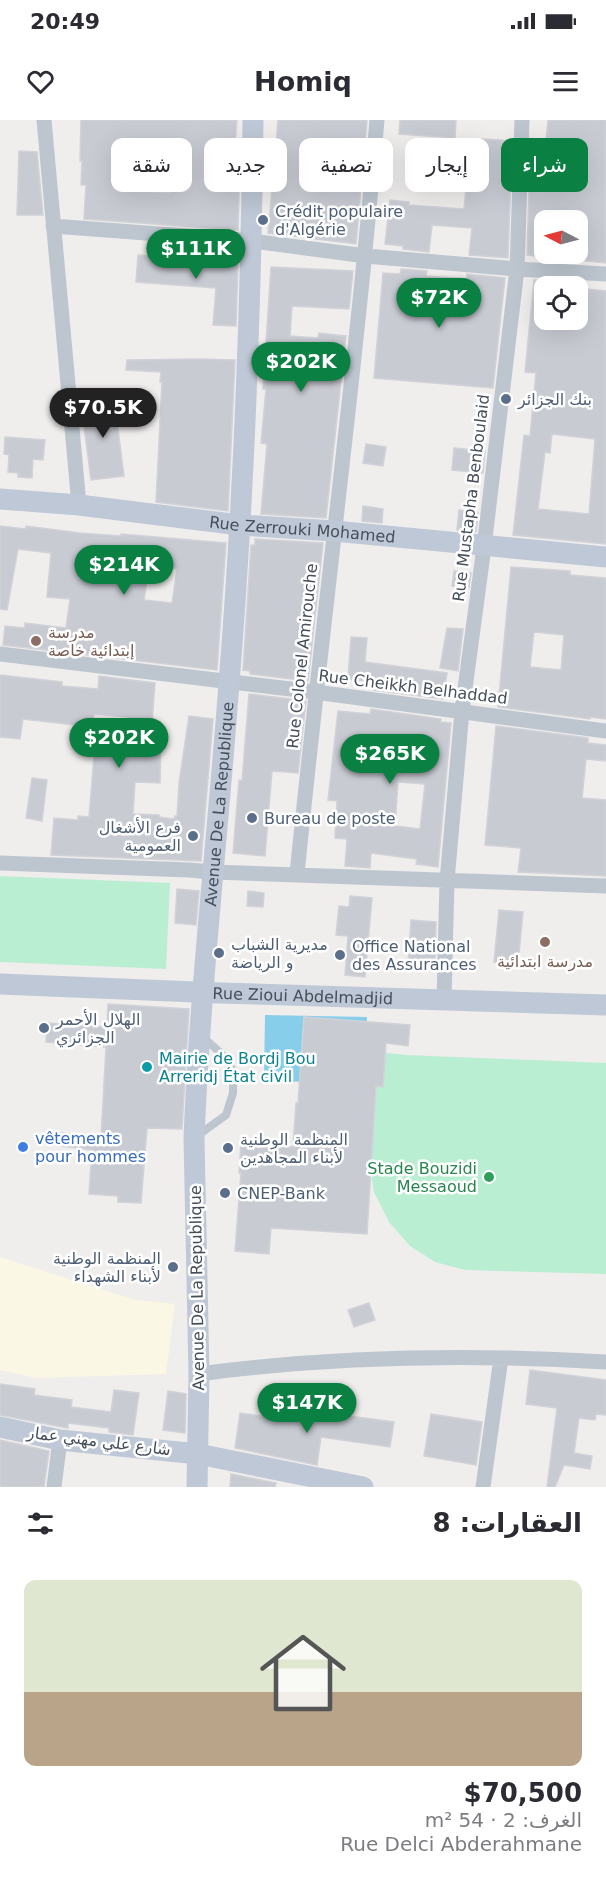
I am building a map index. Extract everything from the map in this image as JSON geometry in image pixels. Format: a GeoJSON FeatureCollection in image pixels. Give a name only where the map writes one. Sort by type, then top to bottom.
{"type":"FeatureCollection","features":[{"type":"Feature","properties":{"kind":"main road","name":"Avenue De La Republique"},"geometry":{"type":"LineString","coordinates":[[197,1487],[199,1374],[194,1138],[203,992],[240,525],[252,241],[253,120]]}},
{"type":"Feature","properties":{"kind":"main road","name":"Rue Zerrouki Mohamed"},"geometry":{"type":"LineString","coordinates":[[0,499],[80,504],[240,525],[334,531],[606,557]]}},
{"type":"Feature","properties":{"kind":"main road","name":"Rue Zioui Abdelmadjid"},"geometry":{"type":"LineString","coordinates":[[0,984],[606,1005]]}},
{"type":"Feature","properties":{"kind":"main road","name":"شارع علي مهني عمار"},"geometry":{"type":"LineString","coordinates":[[0,1427],[60,1440],[198,1454],[363,1487]]}},
{"type":"Feature","properties":{"kind":"street"},"geometry":{"type":"LineString","coordinates":[[44,120],[80,504]]}},
{"type":"Feature","properties":{"kind":"street","name":"Rue Colonel Amirouche"},"geometry":{"type":"LineString","coordinates":[[297,874],[315,692],[366,256],[377,120]]}},
{"type":"Feature","properties":{"kind":"street","name":"Rue Mustapha Benboulaid"},"geometry":{"type":"LineString","coordinates":[[444,1000],[447,881],[462,711],[517,269],[522,120]]}},
{"type":"Feature","properties":{"kind":"street"},"geometry":{"type":"LineString","coordinates":[[53,226],[252,241],[366,256],[606,274]]}},
{"type":"Feature","properties":{"kind":"street"},"geometry":{"type":"LineString","coordinates":[[606,551],[606,557]]}},
{"type":"Feature","properties":{"kind":"street","name":"Rue Cheikkh Belhaddad"},"geometry":{"type":"LineString","coordinates":[[0,654],[315,692],[606,731]]}},
{"type":"Feature","properties":{"kind":"street"},"geometry":{"type":"LineString","coordinates":[[0,863],[606,886]]}},
{"type":"Feature","properties":{"kind":"street"},"geometry":{"type":"LineString","coordinates":[[483,1487],[501,1358]]}},
{"type":"Feature","properties":{"kind":"street"},"geometry":{"type":"LineString","coordinates":[[199,1374],[254,1367],[370,1360],[501,1358],[606,1362]]}},
{"type":"Feature","properties":{"kind":"street"},"geometry":{"type":"LineString","coordinates":[[54,1487],[60,1440]]}},
{"type":"Feature","properties":{"kind":"lane"},"geometry":{"type":"LineString","coordinates":[[194,1138],[226,1115],[233,1093],[233,1071],[226,1058],[200,1034]]}},
{"type":"Feature","properties":{"kind":"shaded area"},"geometry":{"type":"Polygon","coordinates":[[[0,1257],[135,1300],[175,1304],[166,1374],[36,1378],[0,1370],[0,1257]]]}},
{"type":"Feature","properties":{"kind":"green space"},"geometry":{"type":"Polygon","coordinates":[[[0,876],[170,883],[166,969],[0,962],[0,876]]]}},
{"type":"Feature","properties":{"kind":"green space","name":"Stade Bouzidi Messaoud"},"geometry":{"type":"Polygon","coordinates":[[[379,1052],[606,1063],[606,1274],[465,1270],[435,1262],[410,1246],[389,1222],[374,1192],[369,1161],[379,1052]]]}},
{"type":"Feature","properties":{"kind":"water"},"geometry":{"type":"Polygon","coordinates":[[[265,1015],[367,1017],[365,1083],[264,1081],[265,1015]]]}},
{"type":"Feature","properties":{"kind":"building"},"geometry":{"type":"Polygon","coordinates":[[[81,120],[237,120],[236,138],[204,138],[204,192],[239,192],[238,230],[84,219],[86,185],[81,185],[82,161],[80,161],[81,120]]]}},
{"type":"Feature","properties":{"kind":"building"},"geometry":{"type":"Polygon","coordinates":[[[278,120],[367,120],[365,138],[299,138],[299,192],[361,192],[356,244],[268,233],[272,192],[287,192],[287,138],[276,138],[278,120]]]}},
{"type":"Feature","properties":{"kind":"building"},"geometry":{"type":"Polygon","coordinates":[[[400,120],[456,120],[455,138],[399,134],[400,120]]]}},
{"type":"Feature","properties":{"kind":"building"},"geometry":{"type":"Polygon","coordinates":[[[548,120],[606,120],[606,263],[588,261],[588,210],[534,210],[534,256],[527,255],[529,192],[588,192],[588,138],[546,138],[548,120]]]}},
{"type":"Feature","properties":{"kind":"building"},"geometry":{"type":"Polygon","coordinates":[[[489,139],[501,140],[501,192],[510,192],[508,258],[469,255],[472,228],[432,225],[429,252],[385,244],[390,200],[409,202],[409,205],[464,209],[466,192],[489,192],[489,139]]]}},
{"type":"Feature","properties":{"kind":"building"},"geometry":{"type":"Polygon","coordinates":[[[19,151],[37,152],[43,215],[17,215],[19,151]]]}},
{"type":"Feature","properties":{"kind":"building"},"geometry":{"type":"Polygon","coordinates":[[[138,255],[238,262],[236,326],[213,325],[216,288],[136,282],[138,255]]]}},
{"type":"Feature","properties":{"kind":"building"},"geometry":{"type":"Polygon","coordinates":[[[271,267],[353,271],[349,309],[292,306],[290,336],[318,338],[319,333],[346,336],[326,518],[261,514],[267,444],[261,443],[266,389],[263,389],[271,267]]]}},
{"type":"Feature","properties":{"kind":"building"},"geometry":{"type":"Polygon","coordinates":[[[401,269],[427,271],[426,276],[467,279],[467,274],[505,278],[493,388],[374,378],[383,273],[400,274],[401,269]]]}},
{"type":"Feature","properties":{"kind":"building"},"geometry":{"type":"Polygon","coordinates":[[[534,280],[534,330],[588,330],[588,289],[606,291],[606,544],[513,535],[524,435],[530,436],[536,373],[525,372],[534,280]],[[552,434],[550,453],[545,452],[538,509],[589,514],[595,439],[552,434]]]}},
{"type":"Feature","properties":{"kind":"building"},"geometry":{"type":"Polygon","coordinates":[[[127,360],[235,360],[228,511],[156,502],[161,372],[126,370],[127,360]]]}},
{"type":"Feature","properties":{"kind":"building"},"geometry":{"type":"Polygon","coordinates":[[[114,398],[124,476],[91,480],[81,403],[114,398]]]}},
{"type":"Feature","properties":{"kind":"building"},"geometry":{"type":"Polygon","coordinates":[[[5,437],[45,440],[43,460],[33,459],[32,478],[18,477],[18,473],[8,472],[9,455],[4,454],[5,437]]]}},
{"type":"Feature","properties":{"kind":"building"},"geometry":{"type":"Polygon","coordinates":[[[366,444],[386,447],[383,466],[363,463],[366,444]]]}},
{"type":"Feature","properties":{"kind":"building"},"geometry":{"type":"Polygon","coordinates":[[[454,448],[485,451],[483,473],[452,470],[454,448]]]}},
{"type":"Feature","properties":{"kind":"building"},"geometry":{"type":"Polygon","coordinates":[[[363,506],[383,509],[382,523],[362,521],[363,506]]]}},
{"type":"Feature","properties":{"kind":"building"},"geometry":{"type":"Polygon","coordinates":[[[459,510],[478,513],[476,532],[457,530],[459,510]]]}},
{"type":"Feature","properties":{"kind":"building"},"geometry":{"type":"Polygon","coordinates":[[[0,526],[26,529],[26,526],[80,533],[121,536],[121,534],[226,543],[217,670],[3,645],[5,626],[25,628],[25,623],[66,628],[70,599],[47,597],[51,553],[18,549],[7,610],[0,609],[0,526]],[[149,567],[144,600],[172,603],[177,569],[149,567]]]}},
{"type":"Feature","properties":{"kind":"building"},"geometry":{"type":"Polygon","coordinates":[[[255,539],[323,543],[308,681],[250,674],[250,671],[243,670],[251,545],[255,545],[255,539]]]}},
{"type":"Feature","properties":{"kind":"building"},"geometry":{"type":"Polygon","coordinates":[[[511,567],[570,571],[570,575],[606,578],[606,719],[498,707],[511,567]],[[534,632],[530,667],[561,670],[564,635],[534,632]]]}},
{"type":"Feature","properties":{"kind":"building"},"geometry":{"type":"Polygon","coordinates":[[[454,571],[471,573],[469,588],[452,586],[454,571]]]}},
{"type":"Feature","properties":{"kind":"building"},"geometry":{"type":"Polygon","coordinates":[[[447,628],[463,629],[458,671],[440,668],[447,628]]]}},
{"type":"Feature","properties":{"kind":"building"},"geometry":{"type":"Polygon","coordinates":[[[351,637],[367,638],[365,662],[447,673],[443,699],[373,690],[374,682],[348,679],[351,637]]]}},
{"type":"Feature","properties":{"kind":"building"},"geometry":{"type":"Polygon","coordinates":[[[0,675],[62,682],[62,686],[98,689],[99,676],[155,683],[151,737],[161,737],[160,783],[135,782],[133,814],[159,815],[159,817],[174,819],[177,816],[179,783],[189,716],[213,719],[201,861],[51,855],[54,818],[78,820],[78,816],[89,817],[94,756],[112,757],[127,717],[94,714],[92,727],[23,719],[20,739],[0,737],[0,675]]]}},
{"type":"Feature","properties":{"kind":"building"},"geometry":{"type":"Polygon","coordinates":[[[249,694],[306,701],[298,773],[272,771],[265,856],[233,853],[249,694]]]}},
{"type":"Feature","properties":{"kind":"building"},"geometry":{"type":"Polygon","coordinates":[[[371,709],[441,719],[440,722],[451,723],[438,867],[416,864],[417,859],[371,853],[370,868],[345,866],[347,839],[335,838],[337,801],[328,800],[338,711],[370,714],[371,709]],[[398,782],[395,826],[420,829],[425,784],[398,782]]]}},
{"type":"Feature","properties":{"kind":"building"},"geometry":{"type":"Polygon","coordinates":[[[496,726],[588,738],[588,743],[606,745],[606,761],[586,759],[582,798],[606,800],[606,876],[518,872],[521,848],[485,845],[496,726]]]}},
{"type":"Feature","properties":{"kind":"building"},"geometry":{"type":"Polygon","coordinates":[[[32,778],[47,780],[42,821],[26,818],[32,778]]]}},
{"type":"Feature","properties":{"kind":"building"},"geometry":{"type":"Polygon","coordinates":[[[177,889],[199,891],[196,925],[175,923],[177,889]]]}},
{"type":"Feature","properties":{"kind":"building"},"geometry":{"type":"Polygon","coordinates":[[[248,891],[264,893],[263,907],[247,906],[248,891]]]}},
{"type":"Feature","properties":{"kind":"building"},"geometry":{"type":"Polygon","coordinates":[[[350,896],[372,898],[365,977],[345,975],[348,936],[336,935],[339,906],[349,907],[350,896]]]}},
{"type":"Feature","properties":{"kind":"building"},"geometry":{"type":"Polygon","coordinates":[[[499,910],[523,912],[518,964],[494,962],[499,910]]]}},
{"type":"Feature","properties":{"kind":"building"},"geometry":{"type":"Polygon","coordinates":[[[411,920],[436,922],[435,965],[408,963],[411,920]]]}},
{"type":"Feature","properties":{"kind":"building","name":"Mairie de Bordj Bou Arreridj État civil"},"geometry":{"type":"Polygon","coordinates":[[[108,1004],[189,1009],[182,1129],[147,1128],[141,1203],[118,1202],[118,1196],[89,1194],[92,1150],[47,1144],[48,1131],[101,1138],[106,1047],[46,1042],[47,1023],[107,1027],[108,1004]]]}},
{"type":"Feature","properties":{"kind":"building"},"geometry":{"type":"Polygon","coordinates":[[[304,1017],[410,1025],[408,1046],[386,1043],[383,1087],[376,1086],[367,1234],[271,1228],[269,1254],[235,1251],[241,1143],[293,1147],[304,1017]]]}},
{"type":"Feature","properties":{"kind":"building"},"geometry":{"type":"Polygon","coordinates":[[[369,1303],[375,1320],[354,1327],[348,1310],[369,1303]]]}},
{"type":"Feature","properties":{"kind":"building"},"geometry":{"type":"Polygon","coordinates":[[[530,1370],[606,1380],[606,1415],[596,1414],[595,1420],[579,1418],[574,1453],[592,1456],[590,1469],[564,1465],[555,1487],[547,1487],[557,1408],[526,1404],[530,1370]]]}},
{"type":"Feature","properties":{"kind":"building"},"geometry":{"type":"Polygon","coordinates":[[[0,1384],[35,1389],[34,1395],[72,1400],[71,1407],[111,1412],[114,1390],[139,1393],[133,1435],[109,1432],[109,1428],[68,1423],[68,1428],[0,1415],[0,1384]]]}},
{"type":"Feature","properties":{"kind":"building"},"geometry":{"type":"Polygon","coordinates":[[[168,1391],[186,1394],[185,1433],[163,1430],[168,1391]]]}},
{"type":"Feature","properties":{"kind":"building"},"geometry":{"type":"Polygon","coordinates":[[[296,1409],[394,1422],[390,1447],[321,1437],[317,1465],[235,1448],[240,1413],[295,1421],[296,1409]]]}},
{"type":"Feature","properties":{"kind":"building"},"geometry":{"type":"Polygon","coordinates":[[[431,1414],[482,1422],[476,1465],[424,1456],[431,1414]]]}},
{"type":"Feature","properties":{"kind":"building"},"geometry":{"type":"Polygon","coordinates":[[[0,1440],[49,1451],[44,1487],[0,1487],[0,1440]]]}},
{"type":"Feature","properties":{"kind":"building"},"geometry":{"type":"Polygon","coordinates":[[[231,1474],[276,1483],[275,1487],[230,1487],[231,1474]]]}},
{"type":"Feature","properties":{"kind":"place","name":"Crédit populaire d'Algérie"},"geometry":{"type":"Point","coordinates":[263,220]}},
{"type":"Feature","properties":{"kind":"place","name":"بنك الجزائر"},"geometry":{"type":"Point","coordinates":[506,399]}},
{"type":"Feature","properties":{"kind":"place","name":"مدرسة إبتدائية خاصة"},"geometry":{"type":"Point","coordinates":[36,641]}},
{"type":"Feature","properties":{"kind":"place","name":"Bureau de poste"},"geometry":{"type":"Point","coordinates":[252,818]}},
{"type":"Feature","properties":{"kind":"place","name":"فرع الأشغال العمومية"},"geometry":{"type":"Point","coordinates":[193,836]}},
{"type":"Feature","properties":{"kind":"place","name":"مدرسة ابتدائية"},"geometry":{"type":"Point","coordinates":[545,942]}},
{"type":"Feature","properties":{"kind":"place","name":"مديرية الشباب و الرياضة"},"geometry":{"type":"Point","coordinates":[219,953]}},
{"type":"Feature","properties":{"kind":"place","name":"Office National des Assurances"},"geometry":{"type":"Point","coordinates":[340,955]}},
{"type":"Feature","properties":{"kind":"place","name":"الهلال الأحمر الجزائري"},"geometry":{"type":"Point","coordinates":[44,1028]}},
{"type":"Feature","properties":{"kind":"place","name":"Mairie de Bordj Bou Arreridj État civil"},"geometry":{"type":"Point","coordinates":[147,1067]}},
{"type":"Feature","properties":{"kind":"place","name":"vêtements pour hommes"},"geometry":{"type":"Point","coordinates":[23,1147]}},
{"type":"Feature","properties":{"kind":"place","name":"المنظمة الوطنية لأبناء المجاهدين"},"geometry":{"type":"Point","coordinates":[228,1148]}},
{"type":"Feature","properties":{"kind":"place","name":"Stade Bouzidi Messaoud"},"geometry":{"type":"Point","coordinates":[489,1177]}},
{"type":"Feature","properties":{"kind":"place","name":"CNEP-Bank"},"geometry":{"type":"Point","coordinates":[225,1193]}},
{"type":"Feature","properties":{"kind":"place","name":"المنظمة الوطنية لأبناء الشهداء"},"geometry":{"type":"Point","coordinates":[173,1267]}}]}
